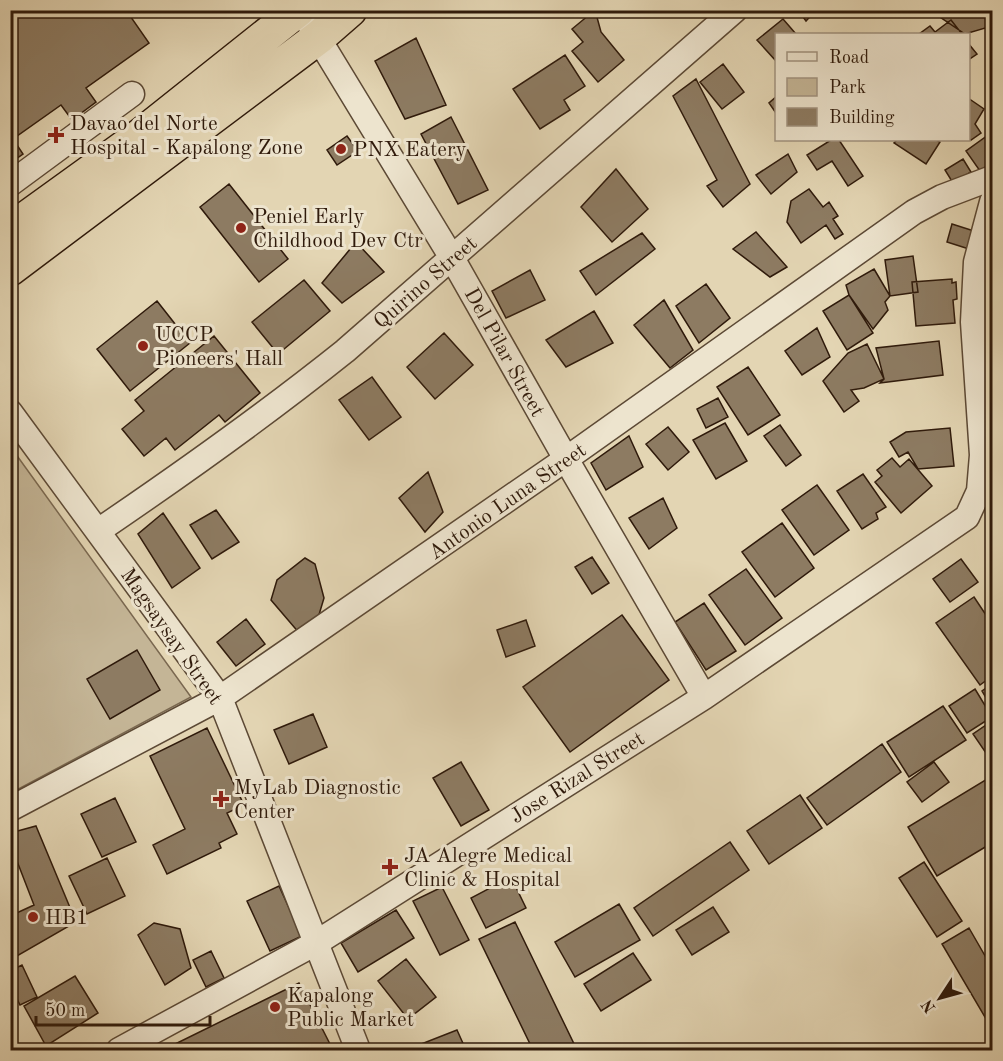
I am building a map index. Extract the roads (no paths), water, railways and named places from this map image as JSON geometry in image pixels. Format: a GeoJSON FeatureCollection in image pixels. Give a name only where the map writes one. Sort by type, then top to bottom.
{"type":"FeatureCollection","features":[{"type":"Feature","properties":{"kind":"highway"},"geometry":{"type":"LineString","coordinates":[[15,248],[136,138],[299,10]]}},
{"type":"Feature","properties":{"kind":"highway"},"geometry":{"type":"LineString","coordinates":[[15,248],[319,37],[350,10]]}},
{"type":"Feature","properties":{"kind":"street","name":"Del Pilar Street"},"geometry":{"type":"LineString","coordinates":[[299,10],[319,37],[452,258],[704,697]]}},
{"type":"Feature","properties":{"kind":"street","name":"Quirino Street"},"geometry":{"type":"LineString","coordinates":[[98,531],[200,462],[290,395],[452,258],[735,10]]}},
{"type":"Feature","properties":{"kind":"street"},"geometry":{"type":"LineString","coordinates":[[10,184],[132,94]]}},
{"type":"Feature","properties":{"kind":"street","name":"Antonio Luna Street"},"geometry":{"type":"LineString","coordinates":[[10,809],[220,698],[566,459],[914,212],[942,197],[993,178]]}},
{"type":"Feature","properties":{"kind":"street","name":"Jose Rizal Street"},"geometry":{"type":"LineString","coordinates":[[119,1050],[316,943],[704,697],[967,517],[979,491],[987,457],[973,322],[976,262],[993,202]]}},
{"type":"Feature","properties":{"kind":"street","name":"Magsaysay Street"},"geometry":{"type":"LineString","coordinates":[[10,412],[220,698],[358,1050]]}},
{"type":"Feature","properties":{"kind":"place","name":"Davao del Norte Hospital - Kapalong Zone"},"geometry":{"type":"Point","coordinates":[56,135]}},
{"type":"Feature","properties":{"kind":"place","name":"PNX Eatery"},"geometry":{"type":"Point","coordinates":[341,149]}},
{"type":"Feature","properties":{"kind":"place","name":"Peniel Early Childhood Dev Ctr"},"geometry":{"type":"Point","coordinates":[241,228]}},
{"type":"Feature","properties":{"kind":"place","name":"UCCP Pioneers' Hall"},"geometry":{"type":"Point","coordinates":[143,346]}},
{"type":"Feature","properties":{"kind":"place","name":"MyLab Diagnostic Center"},"geometry":{"type":"Point","coordinates":[221,799]}},
{"type":"Feature","properties":{"kind":"place","name":"JA Alegre Medical Clinic & Hospital"},"geometry":{"type":"Point","coordinates":[390,867]}},
{"type":"Feature","properties":{"kind":"place","name":"HB1"},"geometry":{"type":"Point","coordinates":[33,917]}},
{"type":"Feature","properties":{"kind":"place","name":"Kapalong Public Market"},"geometry":{"type":"Point","coordinates":[275,1007]}}]}
